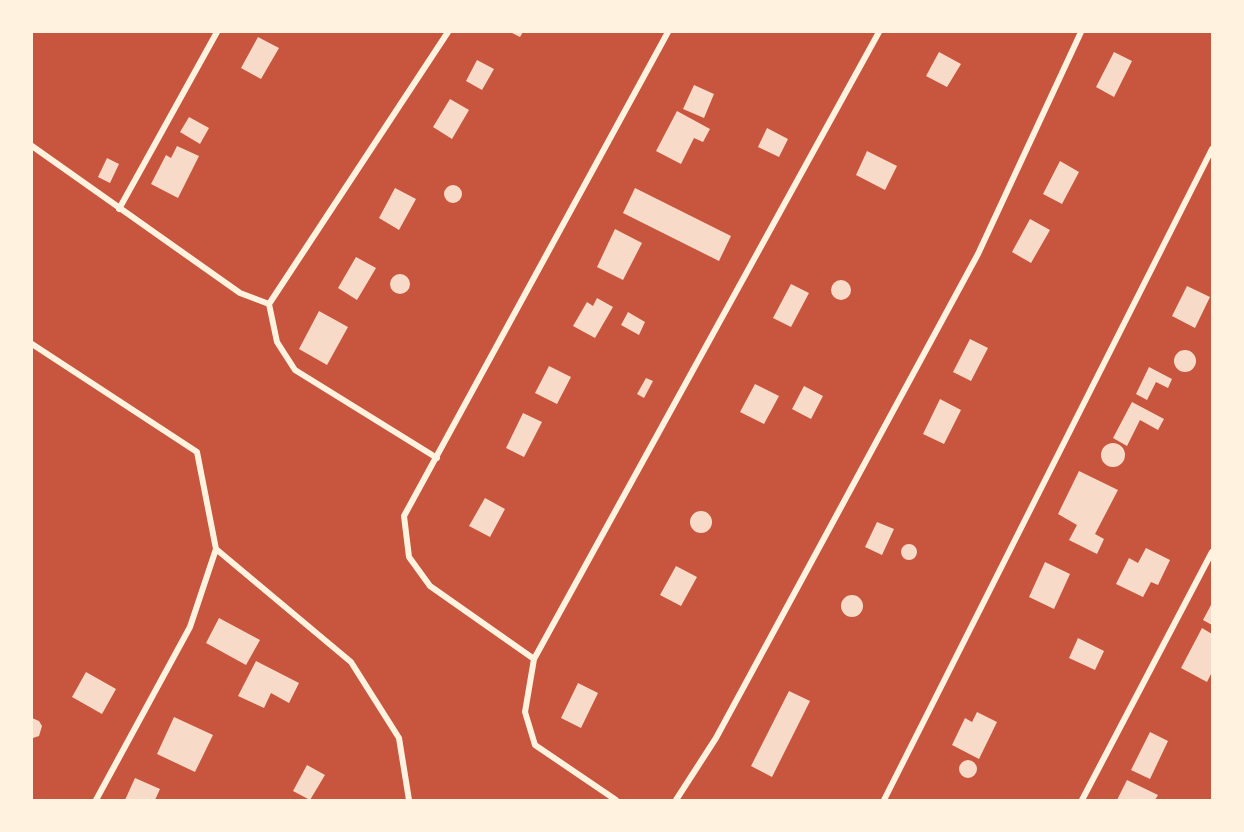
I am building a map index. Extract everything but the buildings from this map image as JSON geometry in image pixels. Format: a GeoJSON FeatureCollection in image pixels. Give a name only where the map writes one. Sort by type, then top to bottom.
{"type":"FeatureCollection","features":[{"type":"Feature","properties":{"kind":"street"},"geometry":{"type":"LineString","coordinates":[[119,209],[217,32]]}},
{"type":"Feature","properties":{"kind":"street"},"geometry":{"type":"LineString","coordinates":[[437,458],[295,370],[277,342],[268,304],[448,32]]}},
{"type":"Feature","properties":{"kind":"street"},"geometry":{"type":"LineString","coordinates":[[534,659],[430,586],[410,557],[404,516],[668,32]]}},
{"type":"Feature","properties":{"kind":"street"},"geometry":{"type":"LineString","coordinates":[[616,801],[535,745],[525,712],[534,659],[879,32]]}},
{"type":"Feature","properties":{"kind":"street"},"geometry":{"type":"LineString","coordinates":[[676,801],[716,738],[978,254],[1081,32]]}},
{"type":"Feature","properties":{"kind":"street"},"geometry":{"type":"LineString","coordinates":[[32,146],[240,293],[268,304]]}},
{"type":"Feature","properties":{"kind":"street"},"geometry":{"type":"LineString","coordinates":[[884,801],[1212,149]]}},
{"type":"Feature","properties":{"kind":"street"},"geometry":{"type":"LineString","coordinates":[[32,344],[197,452],[216,549],[190,627],[96,801]]}},
{"type":"Feature","properties":{"kind":"street"},"geometry":{"type":"LineString","coordinates":[[216,549],[351,662],[399,738],[409,801]]}},
{"type":"Feature","properties":{"kind":"street"},"geometry":{"type":"LineString","coordinates":[[1082,801],[1212,552]]}}]}
